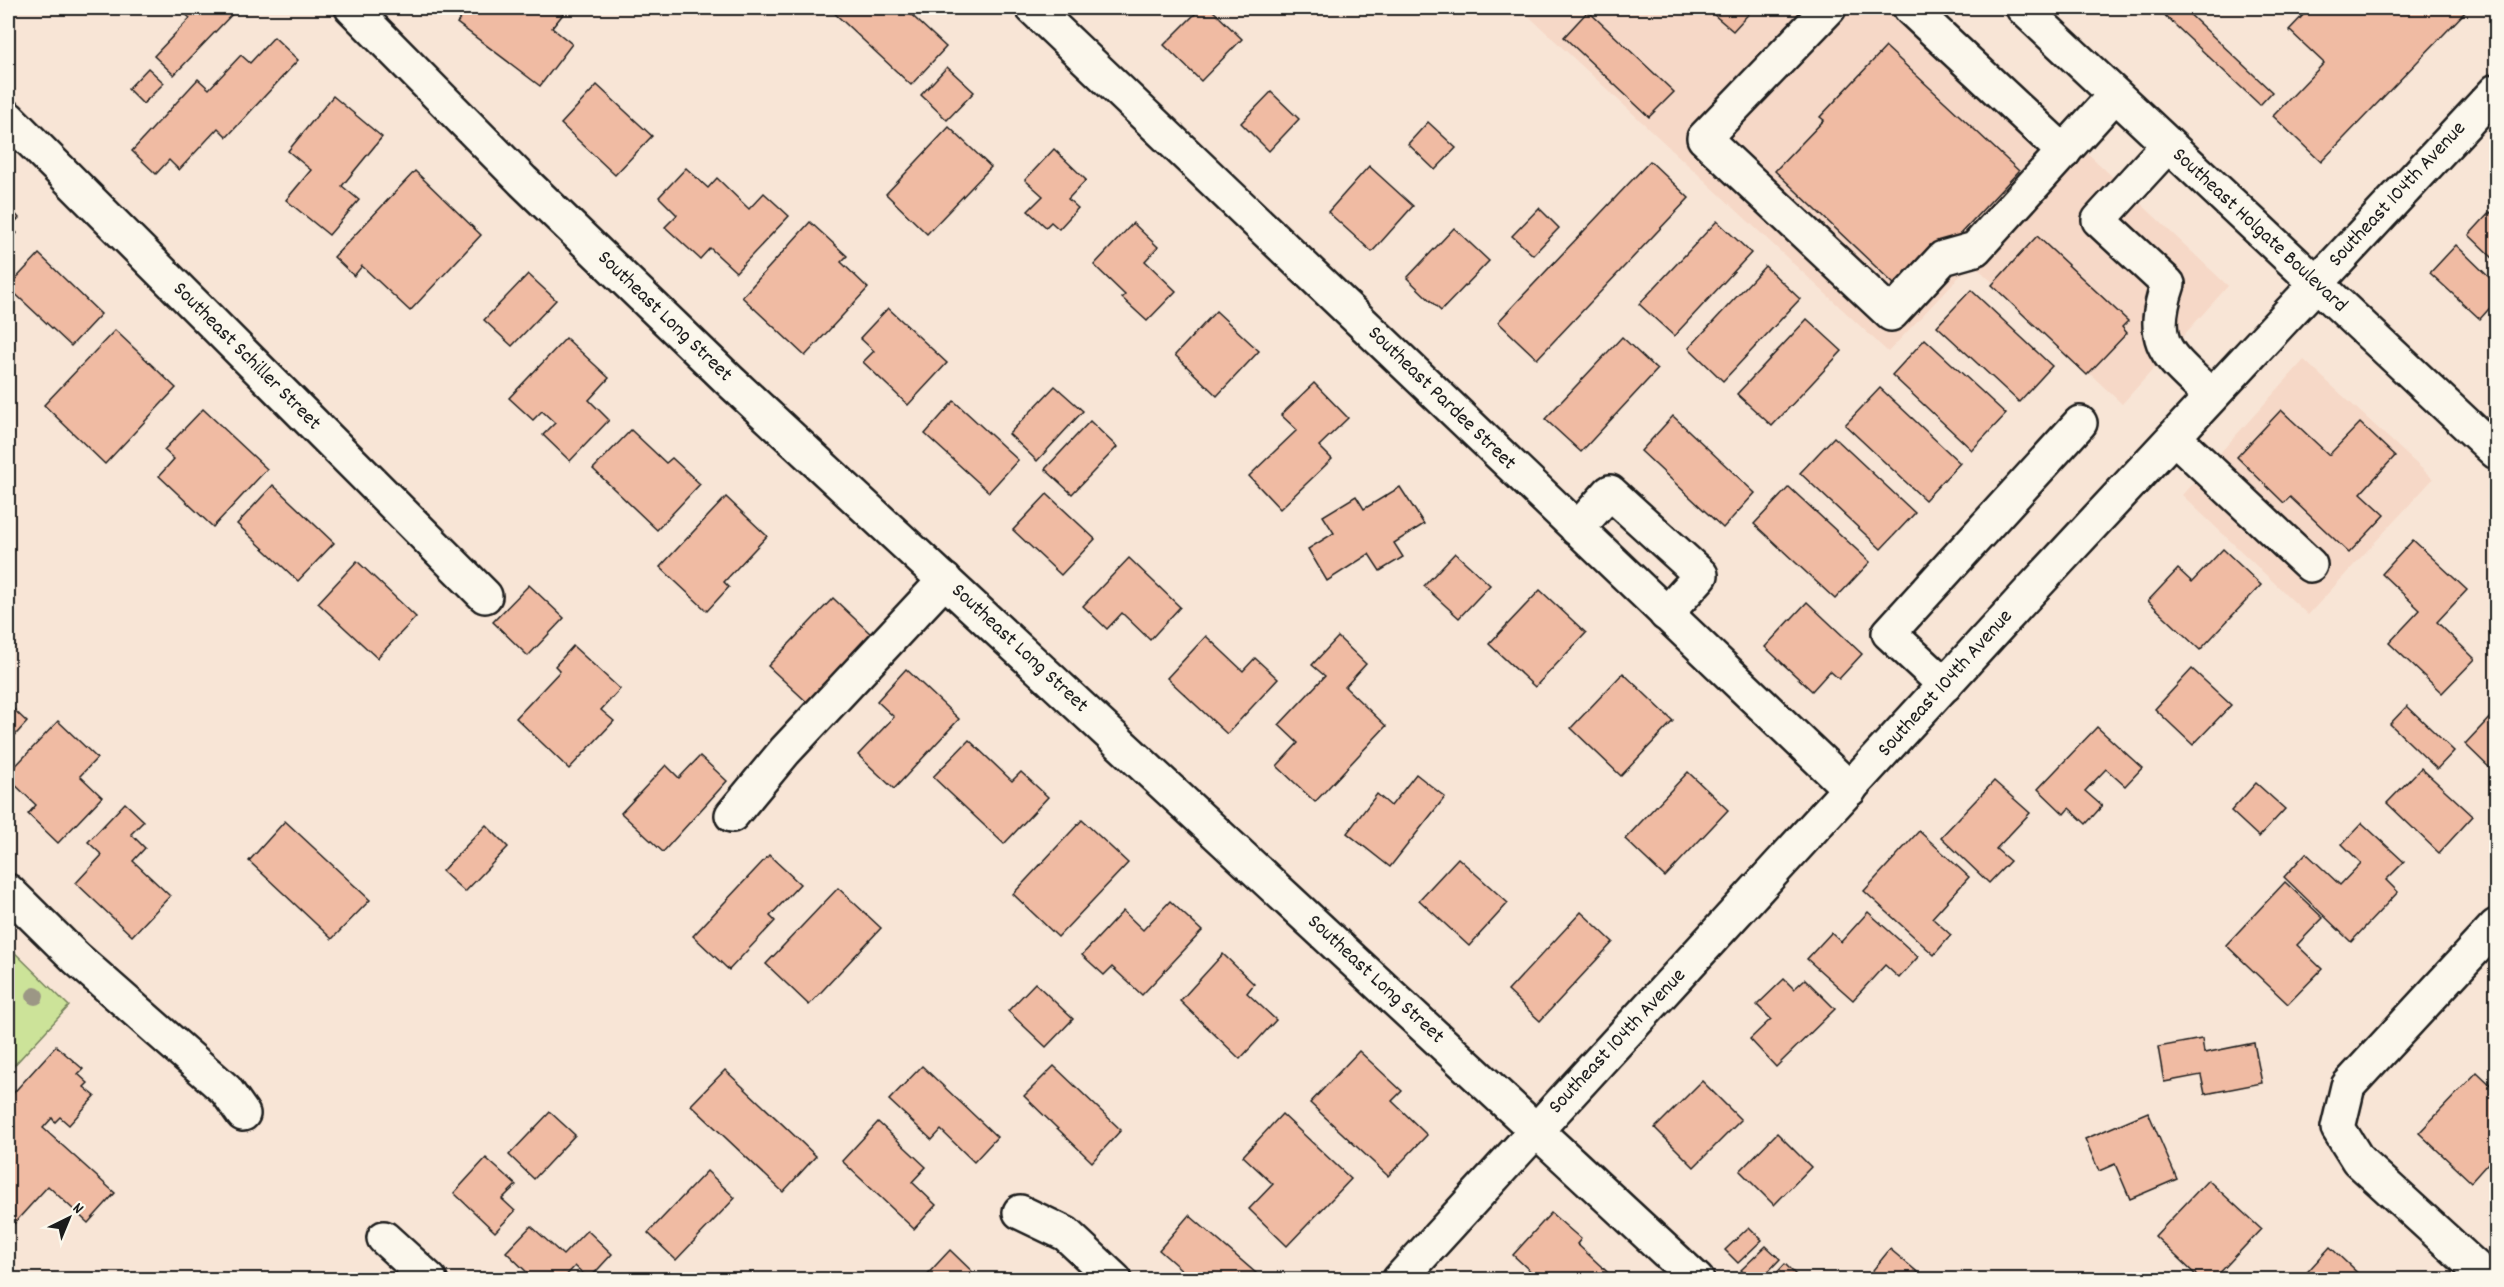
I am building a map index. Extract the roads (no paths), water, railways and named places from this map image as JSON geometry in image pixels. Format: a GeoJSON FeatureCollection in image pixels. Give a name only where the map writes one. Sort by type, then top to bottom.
{"type":"FeatureCollection","features":[{"type":"Feature","properties":{"kind":"street","name":"Southeast Long Street"},"geometry":{"type":"LineString","coordinates":[[352,8],[523,181],[661,315],[1697,1280]]}},
{"type":"Feature","properties":{"kind":"street","name":"Southeast Pardee Street"},"geometry":{"type":"LineString","coordinates":[[1033,8],[1850,789]]}},
{"type":"Feature","properties":{"kind":"street"},"geometry":{"type":"LineString","coordinates":[[1829,8],[1704,138],[1891,314],[1942,258],[1975,249],[2115,95]]}},
{"type":"Feature","properties":{"kind":"street"},"geometry":{"type":"LineString","coordinates":[[1910,8],[2064,152]]}},
{"type":"Feature","properties":{"kind":"street","name":"Southeast Holgate Boulevard"},"geometry":{"type":"LineString","coordinates":[[2023,8],[2314,284],[2496,452]]}},
{"type":"Feature","properties":{"kind":"street","name":"Southeast 104th Avenue"},"geometry":{"type":"LineString","coordinates":[[1399,1280],[2314,284],[2496,91]]}},
{"type":"Feature","properties":{"kind":"street","name":"Southeast Schiller Street"},"geometry":{"type":"LineString","coordinates":[[8,118],[485,596]]}},
{"type":"Feature","properties":{"kind":"street"},"geometry":{"type":"LineString","coordinates":[[2168,145],[2099,220],[2168,284],[2159,310],[2158,332],[2171,357],[2211,396]]}},
{"type":"Feature","properties":{"kind":"street"},"geometry":{"type":"LineString","coordinates":[[1945,685],[1889,633],[2080,423]]}},
{"type":"Feature","properties":{"kind":"street"},"geometry":{"type":"LineString","coordinates":[[2174,437],[2310,566]]}},
{"type":"Feature","properties":{"kind":"street"},"geometry":{"type":"LineString","coordinates":[[1577,529],[1610,492],[1701,574],[1666,614]]}},
{"type":"Feature","properties":{"kind":"street"},"geometry":{"type":"LineString","coordinates":[[732,815],[785,751],[945,580]]}},
{"type":"Feature","properties":{"kind":"street"},"geometry":{"type":"LineString","coordinates":[[8,891],[76,958],[226,1090],[243,1114]]}},
{"type":"Feature","properties":{"kind":"street"},"geometry":{"type":"LineString","coordinates":[[2489,1280],[2358,1160],[2338,1128],[2348,1086],[2496,926]]}},
{"type":"Feature","properties":{"kind":"street"},"geometry":{"type":"LineString","coordinates":[[1020,1212],[1066,1234],[1115,1280]]}},
{"type":"Feature","properties":{"kind":"street"},"geometry":{"type":"LineString","coordinates":[[384,1238],[430,1280]]}}]}
